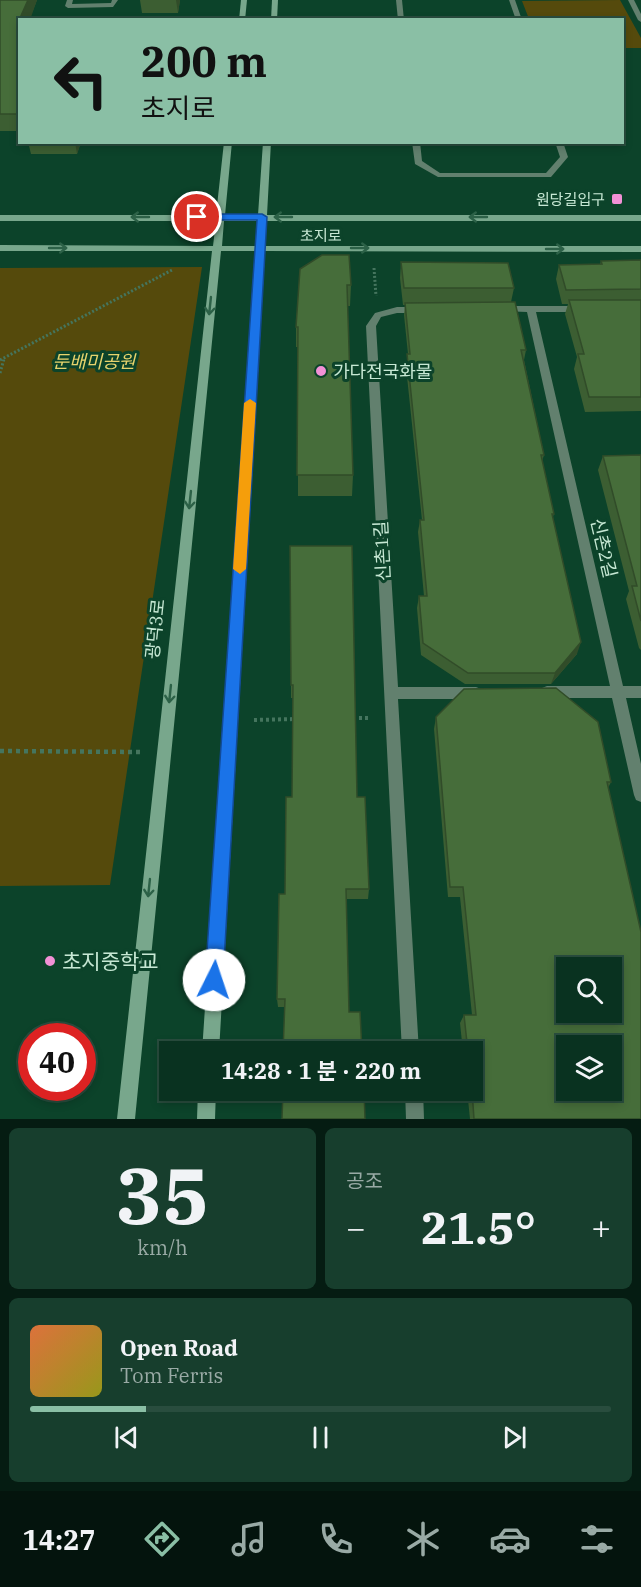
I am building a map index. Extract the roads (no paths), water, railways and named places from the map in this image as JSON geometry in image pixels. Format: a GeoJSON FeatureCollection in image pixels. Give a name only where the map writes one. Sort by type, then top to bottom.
{"type":"FeatureCollection","features":[{"type":"Feature","properties":{"kind":"street"},"geometry":{"type":"LineString","coordinates":[[70,0],[68,6],[113,5],[115,0]]}},
{"type":"Feature","properties":{"kind":"street"},"geometry":{"type":"LineString","coordinates":[[242,18],[244,0]]}},
{"type":"Feature","properties":{"kind":"street"},"geometry":{"type":"LineString","coordinates":[[274,18],[276,0]]}},
{"type":"Feature","properties":{"kind":"street"},"geometry":{"type":"LineString","coordinates":[[399,0],[401,18]]}},
{"type":"Feature","properties":{"kind":"street"},"geometry":{"type":"LineString","coordinates":[[512,0],[518,18]]}},
{"type":"Feature","properties":{"kind":"street"},"geometry":{"type":"LineString","coordinates":[[631,0],[641,20]]}},
{"type":"Feature","properties":{"kind":"street","name":"광덕3로"},"geometry":{"type":"LineString","coordinates":[[126,1119],[228,144]]}},
{"type":"Feature","properties":{"kind":"street"},"geometry":{"type":"LineString","coordinates":[[211,1041],[267,144]]}},
{"type":"Feature","properties":{"kind":"street"},"geometry":{"type":"LineString","coordinates":[[416,144],[418,162],[438,175],[548,175],[564,157],[560,144]]}},
{"type":"Feature","properties":{"kind":"street","name":"초지로"},"geometry":{"type":"LineString","coordinates":[[0,218],[641,218]]}},
{"type":"Feature","properties":{"kind":"street","name":"초지로"},"geometry":{"type":"LineString","coordinates":[[0,248],[641,249]]}},
{"type":"Feature","properties":{"kind":"street"},"geometry":{"type":"LineString","coordinates":[[487,309],[597,309]]}},
{"type":"Feature","properties":{"kind":"street","name":"신촌2길"},"geometry":{"type":"LineString","coordinates":[[531,309],[641,795]]}},
{"type":"Feature","properties":{"kind":"street","name":"신촌1길"},"geometry":{"type":"LineString","coordinates":[[410,1041],[371,326],[378,315],[397,310],[431,310]]}},
{"type":"Feature","properties":{"kind":"street"},"geometry":{"type":"LineString","coordinates":[[534,692],[641,692]]}},
{"type":"Feature","properties":{"kind":"street"},"geometry":{"type":"LineString","coordinates":[[390,693],[486,693]]}},
{"type":"Feature","properties":{"kind":"street"},"geometry":{"type":"LineString","coordinates":[[206,1119],[207,1101]]}},
{"type":"Feature","properties":{"kind":"street"},"geometry":{"type":"LineString","coordinates":[[414,1101],[415,1119]]}},
{"type":"Feature","properties":{"kind":"place","name":"원당길입구"},"geometry":{"type":"Point","coordinates":[617,199]}},
{"type":"Feature","properties":{"kind":"place","name":"가다전국화물"},"geometry":{"type":"Point","coordinates":[321,371]}},
{"type":"Feature","properties":{"kind":"place","name":"초지중학교"},"geometry":{"type":"Point","coordinates":[50,961]}},
{"type":"Feature","properties":{"kind":"park label","name":"둔배미공원"},"geometry":{"type":"Point","coordinates":[94,361]}}]}
